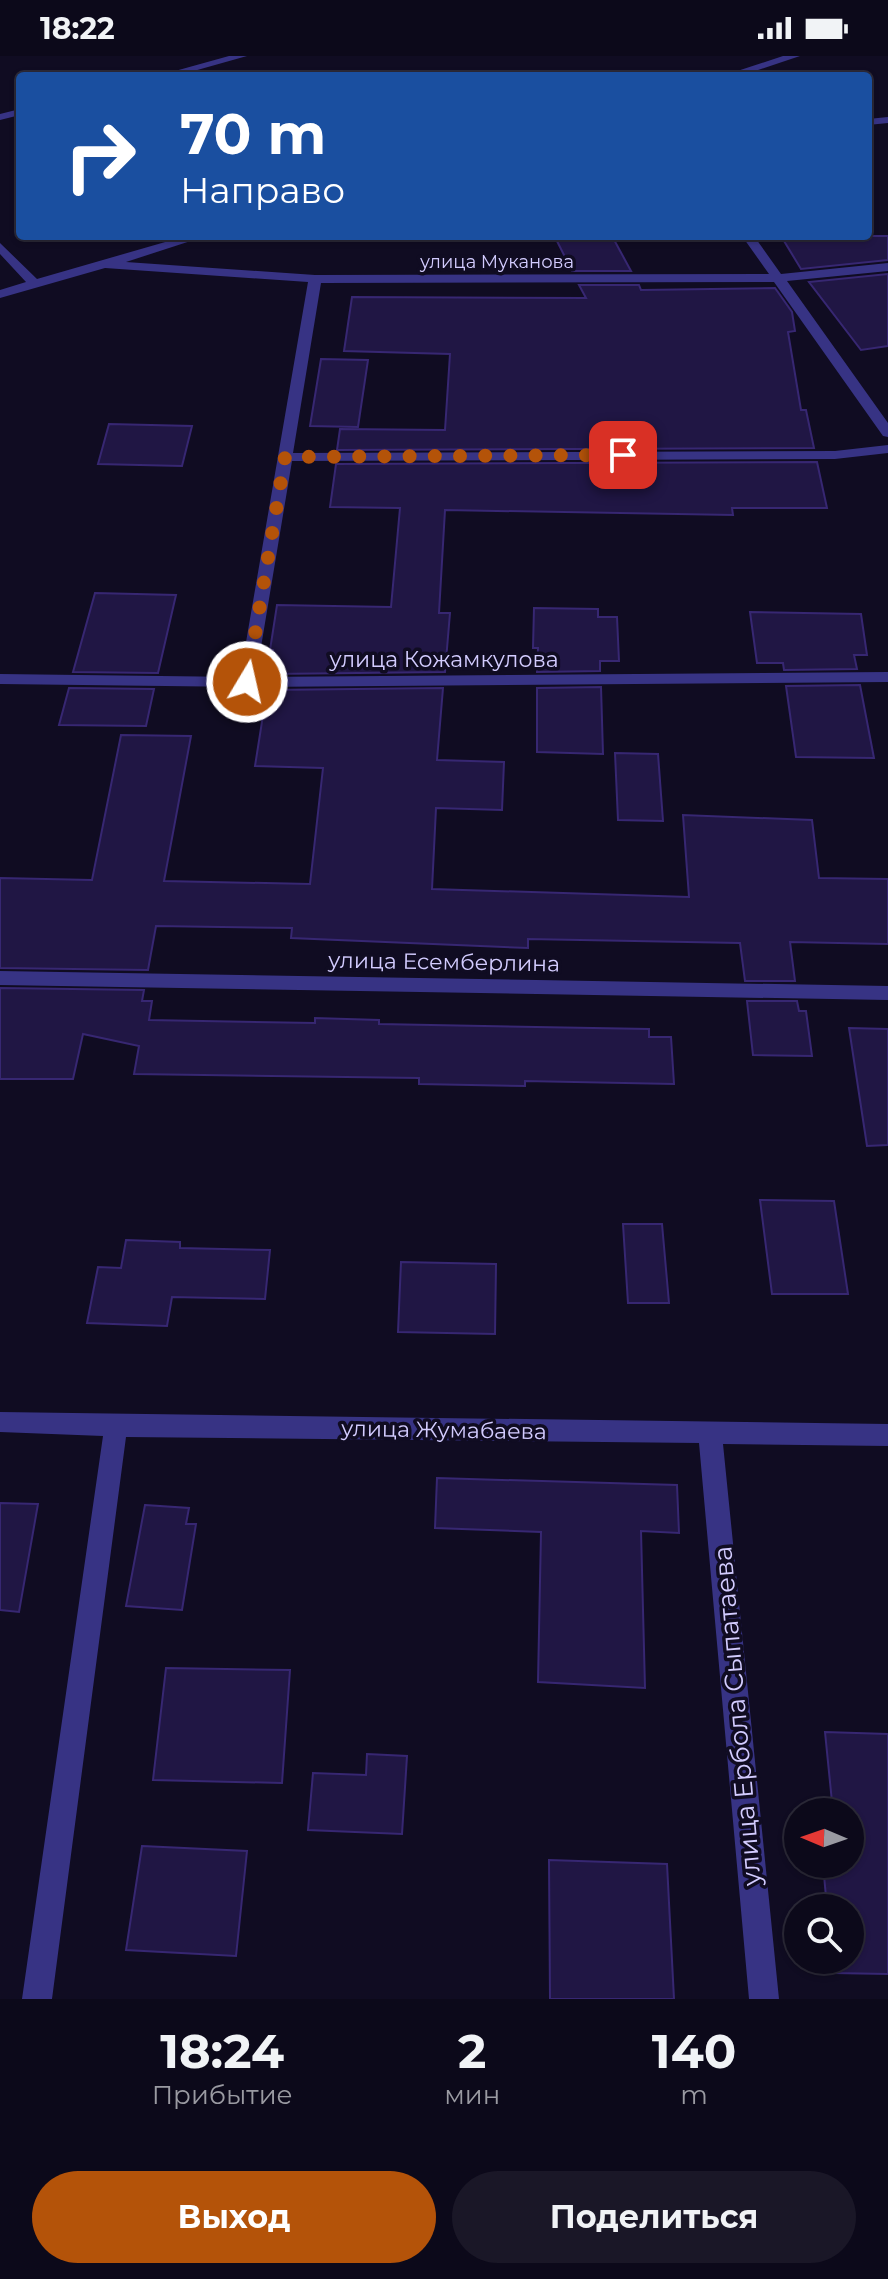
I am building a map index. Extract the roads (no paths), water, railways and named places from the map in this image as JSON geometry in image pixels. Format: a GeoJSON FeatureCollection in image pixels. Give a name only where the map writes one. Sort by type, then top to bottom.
{"type":"FeatureCollection","features":[{"type":"Feature","properties":{"kind":"street"},"geometry":{"type":"LineString","coordinates":[[179,72],[242,56]]}},
{"type":"Feature","properties":{"kind":"street"},"geometry":{"type":"LineString","coordinates":[[741,72],[795,56]]}},
{"type":"Feature","properties":{"kind":"street"},"geometry":{"type":"LineString","coordinates":[[0,294],[187,240]]}},
{"type":"Feature","properties":{"kind":"street"},"geometry":{"type":"LineString","coordinates":[[751,240],[888,433]]}},
{"type":"Feature","properties":{"kind":"street"},"geometry":{"type":"LineString","coordinates":[[0,247],[34,283]]}},
{"type":"Feature","properties":{"kind":"street","name":"улица Муканова"},"geometry":{"type":"LineString","coordinates":[[106,264],[315,279],[778,278],[888,267]]}},
{"type":"Feature","properties":{"kind":"street"},"geometry":{"type":"LineString","coordinates":[[247,682],[315,279]]}},
{"type":"Feature","properties":{"kind":"street"},"geometry":{"type":"LineString","coordinates":[[285,457],[835,455],[888,449]]}},
{"type":"Feature","properties":{"kind":"street","name":"улица Кожамкулова"},"geometry":{"type":"LineString","coordinates":[[0,679],[247,682],[888,677]]}},
{"type":"Feature","properties":{"kind":"street","name":"улица Есемберлина"},"geometry":{"type":"LineString","coordinates":[[0,978],[888,993]]}},
{"type":"Feature","properties":{"kind":"street","name":"улица Жумабаева"},"geometry":{"type":"LineString","coordinates":[[0,1422],[888,1435]]}},
{"type":"Feature","properties":{"kind":"street"},"geometry":{"type":"LineString","coordinates":[[37,1999],[116,1426]]}},
{"type":"Feature","properties":{"kind":"street","name":"улица Ербола Сыпатаева"},"geometry":{"type":"LineString","coordinates":[[710,1433],[764,1999]]}}]}
